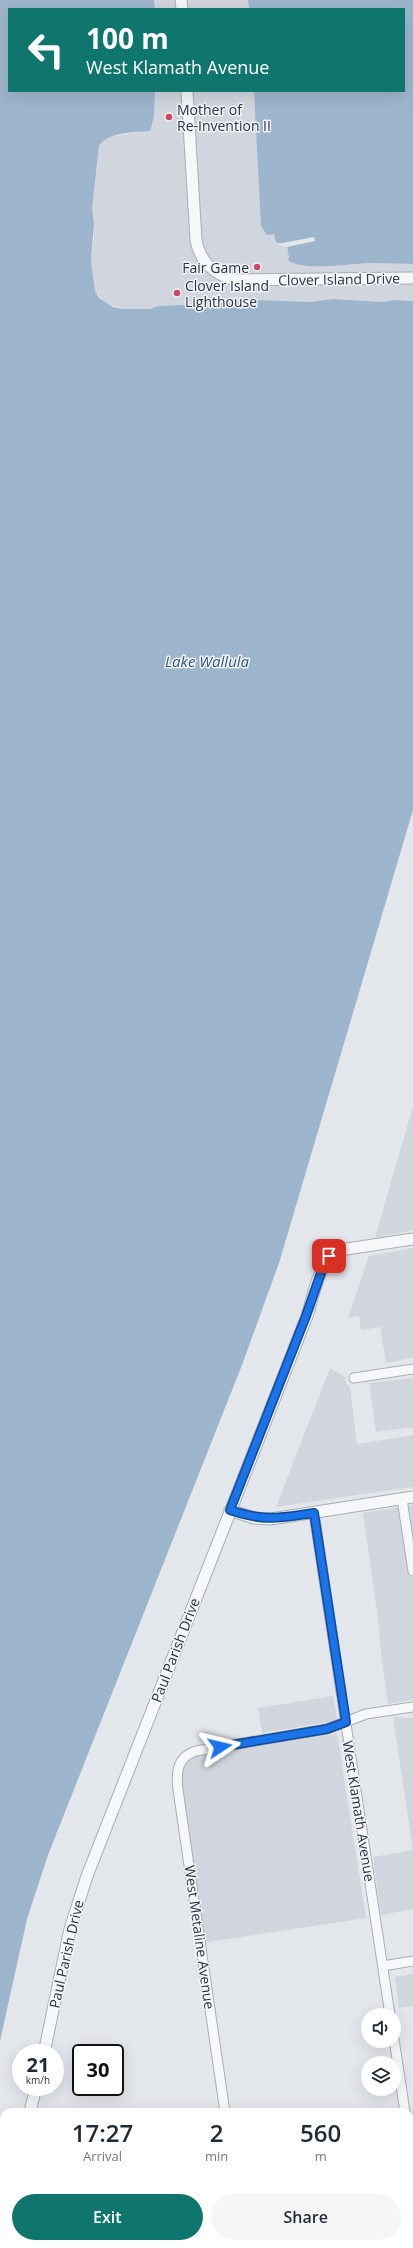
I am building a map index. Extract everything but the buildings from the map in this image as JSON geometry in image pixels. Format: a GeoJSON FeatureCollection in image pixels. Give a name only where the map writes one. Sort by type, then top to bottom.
{"type":"FeatureCollection","features":[{"type":"Feature","properties":{"kind":"street","name":"Clover Island Drive"},"geometry":{"type":"LineString","coordinates":[[187,92],[196,240],[200,255],[216,272],[235,280],[413,278]]}},
{"type":"Feature","properties":{"kind":"street","name":"Paul Parish Drive"},"geometry":{"type":"LineString","coordinates":[[46,2044],[70,1929],[86,1876],[306,1316],[323,1267],[331,1254],[343,1249],[413,1239]]}},
{"type":"Feature","properties":{"kind":"street"},"geometry":{"type":"LineString","coordinates":[[354,1378],[413,1369]]}},
{"type":"Feature","properties":{"kind":"street"},"geometry":{"type":"LineString","coordinates":[[230,1510],[254,1518],[266,1520],[408,1498],[413,1571]]}},
{"type":"Feature","properties":{"kind":"street","name":"West Klamath Avenue"},"geometry":{"type":"LineString","coordinates":[[314,1513],[389,2008]]}},
{"type":"Feature","properties":{"kind":"street"},"geometry":{"type":"LineString","coordinates":[[346,1722],[366,1714],[413,1707]]}},
{"type":"Feature","properties":{"kind":"street","name":"West Metaline Avenue"},"geometry":{"type":"LineString","coordinates":[[224,2108],[178,1790],[177,1773],[180,1763],[188,1754],[196,1752],[327,1729],[346,1722]]}},
{"type":"Feature","properties":{"kind":"street"},"geometry":{"type":"LineString","coordinates":[[383,1966],[413,1961]]}},
{"type":"Feature","properties":{"kind":"street"},"geometry":{"type":"LineString","coordinates":[[395,2048],[404,2108]]}},
{"type":"Feature","properties":{"kind":"street"},"geometry":{"type":"LineString","coordinates":[[31,2108],[34,2096]]}},
{"type":"Feature","properties":{"kind":"shaded area"},"geometry":{"type":"Polygon","coordinates":[[[154,0],[248,0],[249,8],[155,8],[154,0]]]}},
{"type":"Feature","properties":{"kind":"shaded area"},"geometry":{"type":"Polygon","coordinates":[[[155,92],[254,92],[260,180],[274,234],[287,246],[289,257],[288,260],[299,264],[319,266],[372,263],[413,264],[413,301],[396,300],[382,302],[333,299],[310,302],[259,300],[219,303],[212,307],[183,305],[150,309],[123,309],[105,303],[95,291],[91,262],[94,237],[92,209],[99,146],[103,139],[111,136],[150,131],[154,117],[155,92]]]}},
{"type":"Feature","properties":{"kind":"shaded area"},"geometry":{"type":"Polygon","coordinates":[[[413,1106],[413,1230],[375,1238],[413,1106]]]}},
{"type":"Feature","properties":{"kind":"shaded area"},"geometry":{"type":"Polygon","coordinates":[[[413,1248],[413,1358],[386,1363],[380,1327],[361,1330],[359,1316],[348,1318],[369,1256],[413,1248]]]}},
{"type":"Feature","properties":{"kind":"shaded area"},"geometry":{"type":"Polygon","coordinates":[[[330,1368],[345,1377],[346,1383],[350,1387],[357,1444],[413,1435],[413,1487],[276,1507],[330,1368]]]}},
{"type":"Feature","properties":{"kind":"shaded area"},"geometry":{"type":"Polygon","coordinates":[[[413,1378],[413,1427],[376,1432],[369,1383],[413,1378]]]}},
{"type":"Feature","properties":{"kind":"shaded area"},"geometry":{"type":"Polygon","coordinates":[[[413,1505],[413,1700],[388,1704],[379,1637],[380,1633],[363,1513],[413,1505]]]}},
{"type":"Feature","properties":{"kind":"shaded area"},"geometry":{"type":"Polygon","coordinates":[[[333,1696],[337,1718],[334,1721],[262,1733],[258,1708],[333,1696]]]}},
{"type":"Feature","properties":{"kind":"shaded area"},"geometry":{"type":"Polygon","coordinates":[[[393,1717],[413,1718],[413,1850],[393,1717]]]}},
{"type":"Feature","properties":{"kind":"shaded area"},"geometry":{"type":"Polygon","coordinates":[[[337,1734],[366,1918],[201,1943],[179,1781],[183,1764],[196,1755],[337,1734]]]}},
{"type":"Feature","properties":{"kind":"shaded area"},"geometry":{"type":"Polygon","coordinates":[[[413,1850],[413,1909],[381,1915],[373,1857],[413,1850]]]}},
{"type":"Feature","properties":{"kind":"shaded area"},"geometry":{"type":"Polygon","coordinates":[[[413,1974],[413,2006],[399,2008],[395,1977],[413,1974]]]}},
{"type":"Feature","properties":{"kind":"water","name":"Lake Wallula"},"geometry":{"type":"Polygon","coordinates":[[[0,0],[154,0],[155,8],[8,8],[8,92],[155,92],[154,117],[150,131],[115,135],[103,141],[99,146],[92,209],[94,224],[91,261],[95,291],[99,298],[113,307],[123,309],[150,309],[158,306],[183,305],[212,307],[219,303],[259,300],[310,302],[333,299],[382,302],[396,300],[413,301],[413,810],[279,1263],[242,1365],[48,1855],[27,1919],[0,2041],[0,0]]]}},
{"type":"Feature","properties":{"kind":"water"},"geometry":{"type":"Polygon","coordinates":[[[248,0],[413,0],[413,264],[373,263],[304,266],[294,264],[288,260],[289,257],[287,246],[276,242],[274,234],[267,235],[261,226],[254,92],[405,92],[405,8],[249,8],[248,0]]]}},
{"type":"Feature","properties":{"kind":"pier"},"geometry":{"type":"Polygon","coordinates":[[[314,237],[315,241],[287,247],[277,244],[314,237]]]}},
{"type":"Feature","properties":{"kind":"place","name":"Mother of Re-Invention II"},"geometry":{"type":"Point","coordinates":[169,117]}},
{"type":"Feature","properties":{"kind":"place","name":"Fair Game"},"geometry":{"type":"Point","coordinates":[257,267]}},
{"type":"Feature","properties":{"kind":"place","name":"Clover Island Lighthouse"},"geometry":{"type":"Point","coordinates":[177,293]}},
{"type":"Feature","properties":{"kind":"route"},"geometry":{"type":"LineString","coordinates":[[220,1747],[327,1729],[346,1722],[314,1513],[266,1520],[254,1518],[230,1510],[306,1316],[323,1267],[329,1256]]}}]}
